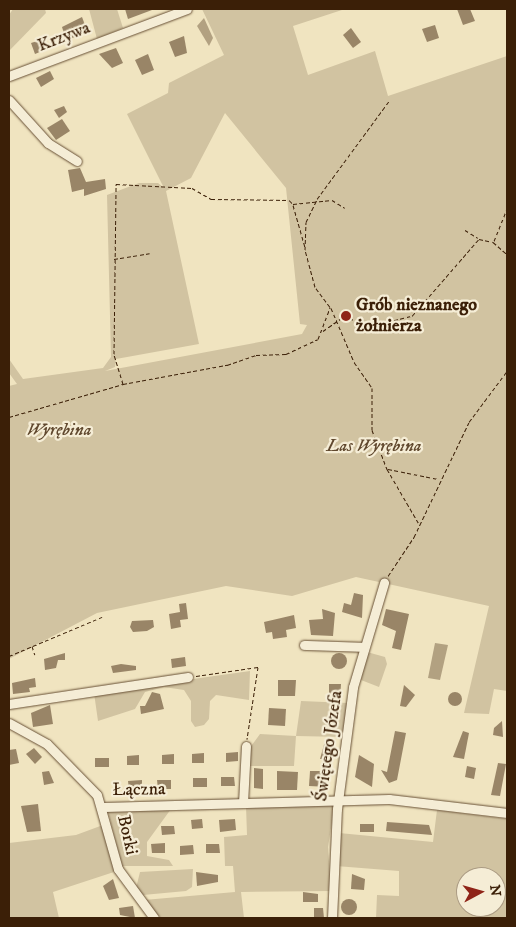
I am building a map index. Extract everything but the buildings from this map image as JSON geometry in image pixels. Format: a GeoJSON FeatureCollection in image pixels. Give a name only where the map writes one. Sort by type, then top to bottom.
{"type":"FeatureCollection","features":[{"type":"Feature","properties":{"kind":"street","name":"Krzywa"},"geometry":{"type":"LineString","coordinates":[[9,76],[187,9]]}},
{"type":"Feature","properties":{"kind":"street"},"geometry":{"type":"LineString","coordinates":[[9,100],[48,143],[77,161]]}},
{"type":"Feature","properties":{"kind":"street","name":"Świętego Józefa"},"geometry":{"type":"LineString","coordinates":[[332,918],[338,800],[363,647],[384,583]]}},
{"type":"Feature","properties":{"kind":"street"},"geometry":{"type":"LineString","coordinates":[[304,645],[363,647]]}},
{"type":"Feature","properties":{"kind":"street"},"geometry":{"type":"LineString","coordinates":[[9,704],[188,677]]}},
{"type":"Feature","properties":{"kind":"street","name":"Łączna"},"geometry":{"type":"LineString","coordinates":[[9,723],[47,744],[79,774],[104,807],[389,799],[507,813]]}},
{"type":"Feature","properties":{"kind":"street"},"geometry":{"type":"LineString","coordinates":[[243,803],[246,746]]}},
{"type":"Feature","properties":{"kind":"street","name":"Borki"},"geometry":{"type":"LineString","coordinates":[[104,807],[118,869],[154,918]]}},
{"type":"Feature","properties":{"kind":"path"},"geometry":{"type":"LineString","coordinates":[[305,250],[306,222],[317,199],[389,101]]}},
{"type":"Feature","properties":{"kind":"path"},"geometry":{"type":"LineString","coordinates":[[123,384],[114,354],[116,184],[192,188],[211,199],[289,200],[293,204],[315,287],[338,321],[354,362],[372,388],[372,430],[387,469],[420,525]]}},
{"type":"Feature","properties":{"kind":"path"},"geometry":{"type":"LineString","coordinates":[[293,204],[317,199],[332,200],[345,208]]}},
{"type":"Feature","properties":{"kind":"path"},"geometry":{"type":"LineString","coordinates":[[494,242],[507,209]]}},
{"type":"Feature","properties":{"kind":"path"},"geometry":{"type":"LineString","coordinates":[[465,230],[479,239],[494,242],[507,254]]}},
{"type":"Feature","properties":{"kind":"path"},"geometry":{"type":"LineString","coordinates":[[322,332],[343,316],[375,325],[412,316],[479,239]]}},
{"type":"Feature","properties":{"kind":"path"},"geometry":{"type":"LineString","coordinates":[[114,259],[150,253]]}},
{"type":"Feature","properties":{"kind":"path"},"geometry":{"type":"LineString","coordinates":[[9,417],[123,384],[227,366],[256,355],[286,354],[318,339],[330,307]]}},
{"type":"Feature","properties":{"kind":"path"},"geometry":{"type":"LineString","coordinates":[[384,583],[420,525],[438,479],[469,422],[507,371]]}},
{"type":"Feature","properties":{"kind":"path"},"geometry":{"type":"LineString","coordinates":[[387,469],[438,479]]}},
{"type":"Feature","properties":{"kind":"path"},"geometry":{"type":"LineString","coordinates":[[9,656],[102,617]]}},
{"type":"Feature","properties":{"kind":"path"},"geometry":{"type":"LineString","coordinates":[[32,645],[35,655]]}},
{"type":"Feature","properties":{"kind":"path"},"geometry":{"type":"LineString","coordinates":[[188,677],[248,665],[258,667],[246,746]]}},
{"type":"Feature","properties":{"kind":"green space"},"geometry":{"type":"Polygon","coordinates":[[[13,9],[45,9],[46,13],[9,51],[9,15],[13,9]]]}},
{"type":"Feature","properties":{"kind":"green space"},"geometry":{"type":"Polygon","coordinates":[[[89,9],[117,9],[123,28],[97,39],[89,9]]]}},
{"type":"Feature","properties":{"kind":"green space","name":"Las Wyrębina"},"geometry":{"type":"Polygon","coordinates":[[[202,9],[345,9],[293,26],[308,75],[375,51],[388,96],[507,56],[507,691],[494,689],[489,714],[464,713],[489,606],[356,577],[292,596],[226,586],[97,613],[9,659],[9,386],[17,384],[9,373],[9,359],[23,379],[103,368],[111,357],[107,195],[139,183],[158,183],[164,188],[127,114],[168,93],[169,83],[224,55],[202,9]],[[225,113],[191,178],[166,191],[199,344],[116,359],[115,367],[105,371],[302,334],[307,325],[300,324],[286,188],[225,113]]]}},
{"type":"Feature","properties":{"kind":"green space"},"geometry":{"type":"Polygon","coordinates":[[[367,652],[385,657],[387,664],[379,687],[361,680],[367,652]]]}},
{"type":"Feature","properties":{"kind":"green space"},"geometry":{"type":"Polygon","coordinates":[[[250,671],[249,700],[216,695],[210,701],[209,719],[204,725],[195,727],[191,721],[191,701],[184,690],[164,687],[145,692],[135,709],[98,721],[94,693],[250,671]]]}},
{"type":"Feature","properties":{"kind":"green space"},"geometry":{"type":"Polygon","coordinates":[[[301,701],[348,703],[344,737],[296,736],[301,701]]]}},
{"type":"Feature","properties":{"kind":"green space"},"geometry":{"type":"Polygon","coordinates":[[[260,734],[296,736],[294,766],[249,766],[249,749],[260,734]]]}},
{"type":"Feature","properties":{"kind":"green space"},"geometry":{"type":"Polygon","coordinates":[[[335,803],[328,847],[331,891],[241,892],[244,918],[161,918],[144,900],[235,892],[233,866],[225,866],[224,837],[247,835],[246,806],[335,803]]]}},
{"type":"Feature","properties":{"kind":"green space"},"geometry":{"type":"Polygon","coordinates":[[[171,809],[147,842],[147,856],[169,860],[173,866],[122,866],[108,812],[171,809]]]}},
{"type":"Feature","properties":{"kind":"green space"},"geometry":{"type":"Polygon","coordinates":[[[437,810],[507,819],[507,918],[376,918],[377,895],[399,896],[399,871],[336,866],[339,833],[433,842],[437,810]]]}},
{"type":"Feature","properties":{"kind":"green space"},"geometry":{"type":"Polygon","coordinates":[[[103,825],[117,871],[53,892],[59,918],[9,918],[9,843],[76,835],[103,825]]]}},
{"type":"Feature","properties":{"kind":"green space"},"geometry":{"type":"Polygon","coordinates":[[[193,869],[192,887],[186,891],[143,895],[136,888],[140,872],[193,869]]]}},
{"type":"Feature","properties":{"kind":"shaded area"},"geometry":{"type":"Polygon","coordinates":[[[204,18],[213,38],[209,46],[197,26],[204,18]]]}},
{"type":"Feature","properties":{"kind":"shaded area"},"geometry":{"type":"Polygon","coordinates":[[[435,643],[448,645],[440,680],[428,678],[435,643]]]}},
{"type":"Feature","properties":{"kind":"place","name":"Grób nieznanego żołnierza"},"geometry":{"type":"Point","coordinates":[346,316]}},
{"type":"Feature","properties":{"kind":"park label","name":"Wyrębina"},"geometry":{"type":"Point","coordinates":[59,430]}}]}
